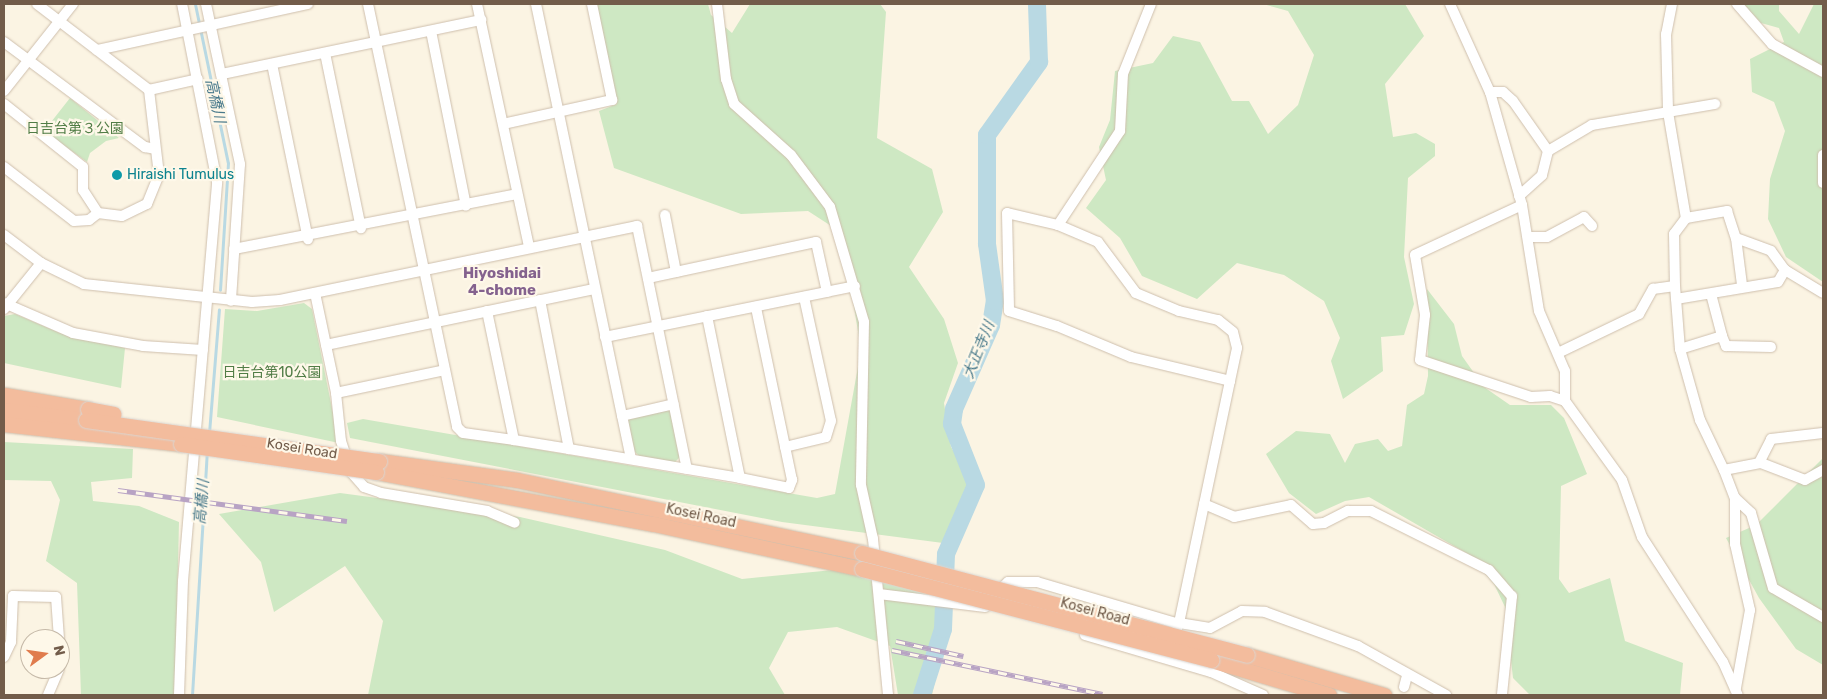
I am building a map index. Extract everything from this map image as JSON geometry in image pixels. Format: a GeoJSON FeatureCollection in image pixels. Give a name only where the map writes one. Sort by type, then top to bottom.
{"type":"FeatureCollection","features":[{"type":"Feature","properties":{"kind":"highway"},"geometry":{"type":"LineString","coordinates":[[4,395],[85,424]]}},
{"type":"Feature","properties":{"kind":"highway"},"geometry":{"type":"LineString","coordinates":[[4,410],[85,424]]}},
{"type":"Feature","properties":{"kind":"highway"},"geometry":{"type":"LineString","coordinates":[[4,424],[85,424]]}},
{"type":"Feature","properties":{"kind":"highway"},"geometry":{"type":"LineString","coordinates":[[4,434],[85,424]]}},
{"type":"Feature","properties":{"kind":"highway","name":"Kosei Road"},"geometry":{"type":"LineString","coordinates":[[85,424],[238,439],[627,518],[862,569],[1211,660],[1329,695]]}},
{"type":"Feature","properties":{"kind":"highway","name":"Kosei Road"},"geometry":{"type":"LineString","coordinates":[[85,424],[181,444],[517,480],[862,553],[1247,655],[1384,695]]}},
{"type":"Feature","properties":{"kind":"street"},"geometry":{"type":"LineString","coordinates":[[4,167],[74,221],[89,220],[98,213],[122,216],[148,204],[159,175],[149,90],[37,4]]}},
{"type":"Feature","properties":{"kind":"street"},"geometry":{"type":"LineString","coordinates":[[4,91],[73,4]]}},
{"type":"Feature","properties":{"kind":"street"},"geometry":{"type":"LineString","coordinates":[[182,4],[199,27],[222,74],[240,164],[231,301]]}},
{"type":"Feature","properties":{"kind":"street"},"geometry":{"type":"LineString","coordinates":[[179,695],[184,581],[216,163],[198,79],[199,27],[206,4]]}},
{"type":"Feature","properties":{"kind":"street"},"geometry":{"type":"LineString","coordinates":[[97,50],[308,4]]}},
{"type":"Feature","properties":{"kind":"street"},"geometry":{"type":"LineString","coordinates":[[368,4],[457,428],[463,433],[631,458],[789,488],[792,480],[756,306]]}},
{"type":"Feature","properties":{"kind":"street"},"geometry":{"type":"LineString","coordinates":[[478,4],[528,247]]}},
{"type":"Feature","properties":{"kind":"street"},"geometry":{"type":"LineString","coordinates":[[536,4],[631,458]]}},
{"type":"Feature","properties":{"kind":"street"},"geometry":{"type":"LineString","coordinates":[[503,124],[612,100],[592,4]]}},
{"type":"Feature","properties":{"kind":"street"},"geometry":{"type":"LineString","coordinates":[[717,4],[726,79],[734,104],[791,154],[830,207],[854,286],[867,351],[861,485],[879,594],[888,695]]}},
{"type":"Feature","properties":{"kind":"street"},"geometry":{"type":"LineString","coordinates":[[1058,225],[1120,131],[1123,74],[1152,4]]}},
{"type":"Feature","properties":{"kind":"street"},"geometry":{"type":"LineString","coordinates":[[1450,4],[1490,92],[1520,201],[1540,311],[1565,371],[1565,401]]}},
{"type":"Feature","properties":{"kind":"street"},"geometry":{"type":"LineString","coordinates":[[1672,4],[1665,54],[1668,112],[1686,218]]}},
{"type":"Feature","properties":{"kind":"street"},"geometry":{"type":"LineString","coordinates":[[1737,4],[1772,44],[1823,72]]}},
{"type":"Feature","properties":{"kind":"street"},"geometry":{"type":"LineString","coordinates":[[222,74],[481,20]]}},
{"type":"Feature","properties":{"kind":"street"},"geometry":{"type":"LineString","coordinates":[[431,31],[466,206]]}},
{"type":"Feature","properties":{"kind":"street"},"geometry":{"type":"LineString","coordinates":[[4,42],[144,146],[155,149]]}},
{"type":"Feature","properties":{"kind":"street"},"geometry":{"type":"LineString","coordinates":[[325,53],[361,228]]}},
{"type":"Feature","properties":{"kind":"street"},"geometry":{"type":"LineString","coordinates":[[272,64],[308,239]]}},
{"type":"Feature","properties":{"kind":"street"},"geometry":{"type":"LineString","coordinates":[[149,90],[198,79]]}},
{"type":"Feature","properties":{"kind":"street"},"geometry":{"type":"LineString","coordinates":[[1490,92],[1503,92],[1514,101],[1548,151]]}},
{"type":"Feature","properties":{"kind":"street"},"geometry":{"type":"LineString","coordinates":[[4,104],[82,167],[83,190],[98,213]]}},
{"type":"Feature","properties":{"kind":"street"},"geometry":{"type":"LineString","coordinates":[[1715,104],[1592,125],[1548,151],[1542,175],[1520,201],[1414,255],[1425,315],[1420,360],[1530,398],[1550,396],[1565,401],[1622,480],[1642,537],[1737,692]]}},
{"type":"Feature","properties":{"kind":"street"},"geometry":{"type":"LineString","coordinates":[[1823,155],[1823,182]]}},
{"type":"Feature","properties":{"kind":"street"},"geometry":{"type":"LineString","coordinates":[[234,249],[308,239],[518,194]]}},
{"type":"Feature","properties":{"kind":"street"},"geometry":{"type":"LineString","coordinates":[[1737,692],[1750,610],[1735,544],[1735,498],[1700,420],[1680,349],[1675,286],[1674,234],[1686,218],[1727,211],[1736,238],[1742,285]]}},
{"type":"Feature","properties":{"kind":"street"},"geometry":{"type":"LineString","coordinates":[[1168,658],[1204,504],[1237,348],[1233,332],[1218,320],[1179,311],[1136,293],[1098,242],[1058,225],[1007,213],[1009,312],[1058,326],[1131,357],[1230,381]]}},
{"type":"Feature","properties":{"kind":"street"},"geometry":{"type":"LineString","coordinates":[[664,215],[676,272]]}},
{"type":"Feature","properties":{"kind":"street"},"geometry":{"type":"LineString","coordinates":[[1528,237],[1547,237],[1584,217],[1592,226]]}},
{"type":"Feature","properties":{"kind":"street"},"geometry":{"type":"LineString","coordinates":[[4,235],[41,263],[84,284],[231,301],[280,300],[528,247],[637,226],[687,469]]}},
{"type":"Feature","properties":{"kind":"street"},"geometry":{"type":"LineString","coordinates":[[1736,238],[1771,251],[1785,270],[1823,293]]}},
{"type":"Feature","properties":{"kind":"street"},"geometry":{"type":"LineString","coordinates":[[648,278],[816,242],[827,292]]}},
{"type":"Feature","properties":{"kind":"street"},"geometry":{"type":"LineString","coordinates":[[41,263],[5,306],[90,336],[203,350]]}},
{"type":"Feature","properties":{"kind":"street"},"geometry":{"type":"LineString","coordinates":[[1676,299],[1711,294],[1742,285],[1778,282],[1785,270]]}},
{"type":"Feature","properties":{"kind":"street"},"geometry":{"type":"LineString","coordinates":[[605,337],[854,286]]}},
{"type":"Feature","properties":{"kind":"street"},"geometry":{"type":"LineString","coordinates":[[1558,353],[1639,314],[1653,290],[1675,286]]}},
{"type":"Feature","properties":{"kind":"street"},"geometry":{"type":"LineString","coordinates":[[326,345],[595,289]]}},
{"type":"Feature","properties":{"kind":"street"},"geometry":{"type":"LineString","coordinates":[[315,293],[336,393],[341,441],[351,472],[364,487],[487,511],[516,523]]}},
{"type":"Feature","properties":{"kind":"street"},"geometry":{"type":"LineString","coordinates":[[1711,294],[1726,346],[1771,347]]}},
{"type":"Feature","properties":{"kind":"street"},"geometry":{"type":"LineString","coordinates":[[785,447],[826,437],[831,421],[804,297]]}},
{"type":"Feature","properties":{"kind":"street"},"geometry":{"type":"LineString","coordinates":[[540,300],[569,449]]}},
{"type":"Feature","properties":{"kind":"street"},"geometry":{"type":"LineString","coordinates":[[487,311],[514,440]]}},
{"type":"Feature","properties":{"kind":"street"},"geometry":{"type":"LineString","coordinates":[[708,316],[740,478]]}},
{"type":"Feature","properties":{"kind":"street"},"geometry":{"type":"LineString","coordinates":[[1680,349],[1722,336]]}},
{"type":"Feature","properties":{"kind":"street"},"geometry":{"type":"LineString","coordinates":[[336,393],[445,370]]}},
{"type":"Feature","properties":{"kind":"street"},"geometry":{"type":"LineString","coordinates":[[622,416],[674,404]]}},
{"type":"Feature","properties":{"kind":"street"},"geometry":{"type":"LineString","coordinates":[[1759,463],[1770,439],[1823,433]]}},
{"type":"Feature","properties":{"kind":"street"},"geometry":{"type":"LineString","coordinates":[[1724,470],[1759,463],[1792,478],[1805,480],[1822,469]]}},
{"type":"Feature","properties":{"kind":"street"},"geometry":{"type":"LineString","coordinates":[[1735,498],[1750,513],[1773,588],[1823,617]]}},
{"type":"Feature","properties":{"kind":"street"},"geometry":{"type":"LineString","coordinates":[[1204,504],[1234,517],[1292,505],[1312,524],[1324,523],[1348,512],[1371,511],[1489,570],[1512,596],[1502,695]]}},
{"type":"Feature","properties":{"kind":"street"},"geometry":{"type":"LineString","coordinates":[[981,606],[1008,582],[1022,579],[1200,630],[1242,611],[1265,612],[1358,646],[1407,676],[1446,695]]}},
{"type":"Feature","properties":{"kind":"street"},"geometry":{"type":"LineString","coordinates":[[879,594],[920,601],[981,606],[1168,658],[1263,695]]}},
{"type":"Feature","properties":{"kind":"street"},"geometry":{"type":"LineString","coordinates":[[4,657],[12,642],[13,596],[56,597],[58,629]]}},
{"type":"Feature","properties":{"kind":"street"},"geometry":{"type":"LineString","coordinates":[[1404,687],[1407,676]]}},
{"type":"Feature","properties":{"kind":"street"},"geometry":{"type":"LineString","coordinates":[[48,695],[55,679]]}},
{"type":"Feature","properties":{"kind":"green space"},"geometry":{"type":"Polygon","coordinates":[[[597,4],[708,4],[711,15],[732,33],[750,4],[880,4],[886,12],[877,138],[932,169],[943,212],[909,267],[944,319],[958,363],[944,403],[951,447],[971,480],[943,543],[782,522],[350,438],[347,423],[363,419],[817,498],[835,494],[861,350],[842,233],[808,211],[741,214],[614,168],[599,111],[617,104],[597,4]]]}},
{"type":"Feature","properties":{"kind":"green space"},"geometry":{"type":"Polygon","coordinates":[[[1263,4],[1405,4],[1424,36],[1385,84],[1393,137],[1416,133],[1435,144],[1435,156],[1408,178],[1404,257],[1414,304],[1404,335],[1381,337],[1383,371],[1343,399],[1331,361],[1340,338],[1324,301],[1284,275],[1237,263],[1197,299],[1142,276],[1120,238],[1086,208],[1106,180],[1099,147],[1110,120],[1115,71],[1153,63],[1173,36],[1200,42],[1232,101],[1249,101],[1268,134],[1298,105],[1314,55],[1288,11],[1263,4]]]}},
{"type":"Feature","properties":{"kind":"green space"},"geometry":{"type":"Polygon","coordinates":[[[1743,4],[1779,4],[1779,11],[1799,34],[1814,4],[1823,4],[1823,282],[1786,257],[1768,219],[1770,179],[1785,131],[1774,102],[1752,92],[1750,59],[1784,42],[1779,28],[1761,23],[1743,4]]]}},
{"type":"Feature","properties":{"kind":"green space","name":"日吉台第３公園"},"geometry":{"type":"Polygon","coordinates":[[[70,98],[119,138],[106,141],[90,153],[87,162],[44,131],[70,98]]]}},
{"type":"Feature","properties":{"kind":"green space"},"geometry":{"type":"Polygon","coordinates":[[[1427,289],[1454,324],[1462,356],[1484,387],[1510,405],[1551,405],[1564,418],[1587,474],[1561,486],[1559,579],[1569,593],[1610,578],[1625,641],[1683,663],[1680,695],[1530,695],[1513,678],[1505,607],[1494,584],[1468,554],[1369,497],[1345,501],[1316,514],[1289,493],[1266,454],[1296,431],[1330,434],[1345,463],[1355,444],[1378,439],[1388,451],[1402,446],[1407,405],[1424,394],[1428,376],[1427,289]]]}},
{"type":"Feature","properties":{"kind":"green space","name":"日吉台第10公園"},"geometry":{"type":"Polygon","coordinates":[[[304,303],[312,309],[339,443],[217,417],[225,309],[257,311],[304,303]]]}},
{"type":"Feature","properties":{"kind":"green space"},"geometry":{"type":"Polygon","coordinates":[[[15,314],[60,333],[125,348],[121,388],[4,363],[4,316],[15,314]]]}},
{"type":"Feature","properties":{"kind":"green space"},"geometry":{"type":"Polygon","coordinates":[[[670,409],[681,456],[674,463],[640,457],[634,451],[627,419],[670,409]]]}},
{"type":"Feature","properties":{"kind":"green space"},"geometry":{"type":"Polygon","coordinates":[[[4,442],[133,449],[132,478],[91,482],[93,501],[139,506],[179,522],[175,695],[81,695],[77,583],[46,561],[60,500],[51,481],[4,480],[4,442]]]}},
{"type":"Feature","properties":{"kind":"green space"},"geometry":{"type":"Polygon","coordinates":[[[1823,458],[1823,665],[1796,649],[1759,598],[1726,538],[1756,525],[1823,458]]]}},
{"type":"Feature","properties":{"kind":"green space"},"geometry":{"type":"Polygon","coordinates":[[[340,493],[520,517],[665,550],[742,579],[833,570],[953,600],[932,695],[898,695],[890,646],[837,627],[788,632],[769,668],[785,695],[368,695],[383,621],[345,566],[274,612],[261,562],[219,514],[340,493]]]}},
{"type":"Feature","properties":{"kind":"waterway","name":"高橋川"},"geometry":{"type":"LineString","coordinates":[[195,4],[228,163],[220,290]]}},
{"type":"Feature","properties":{"kind":"waterway","name":"大正寺川"},"geometry":{"type":"LineString","coordinates":[[922,695],[943,629],[946,554],[976,485],[952,424],[954,409],[991,325],[995,301],[987,244],[987,135],[1039,62],[1037,4]]}},
{"type":"Feature","properties":{"kind":"waterway","name":"高橋川"},"geometry":{"type":"LineString","coordinates":[[209,433],[219,309]]}},
{"type":"Feature","properties":{"kind":"waterway","name":"高橋川"},"geometry":{"type":"LineString","coordinates":[[192,695],[207,451]]}},
{"type":"Feature","properties":{"kind":"railway"},"geometry":{"type":"LineString","coordinates":[[118,490],[347,521]]}},
{"type":"Feature","properties":{"kind":"railway"},"geometry":{"type":"LineString","coordinates":[[896,641],[963,656]]}},
{"type":"Feature","properties":{"kind":"railway"},"geometry":{"type":"LineString","coordinates":[[892,650],[1102,694]]}},
{"type":"Feature","properties":{"kind":"place","name":"Hiraishi Tumulus"},"geometry":{"type":"Point","coordinates":[117,175]}},
{"type":"Feature","properties":{"kind":"district","name":"Hiyoshidai 4-chome"},"geometry":{"type":"Point","coordinates":[502,282]}}]}
